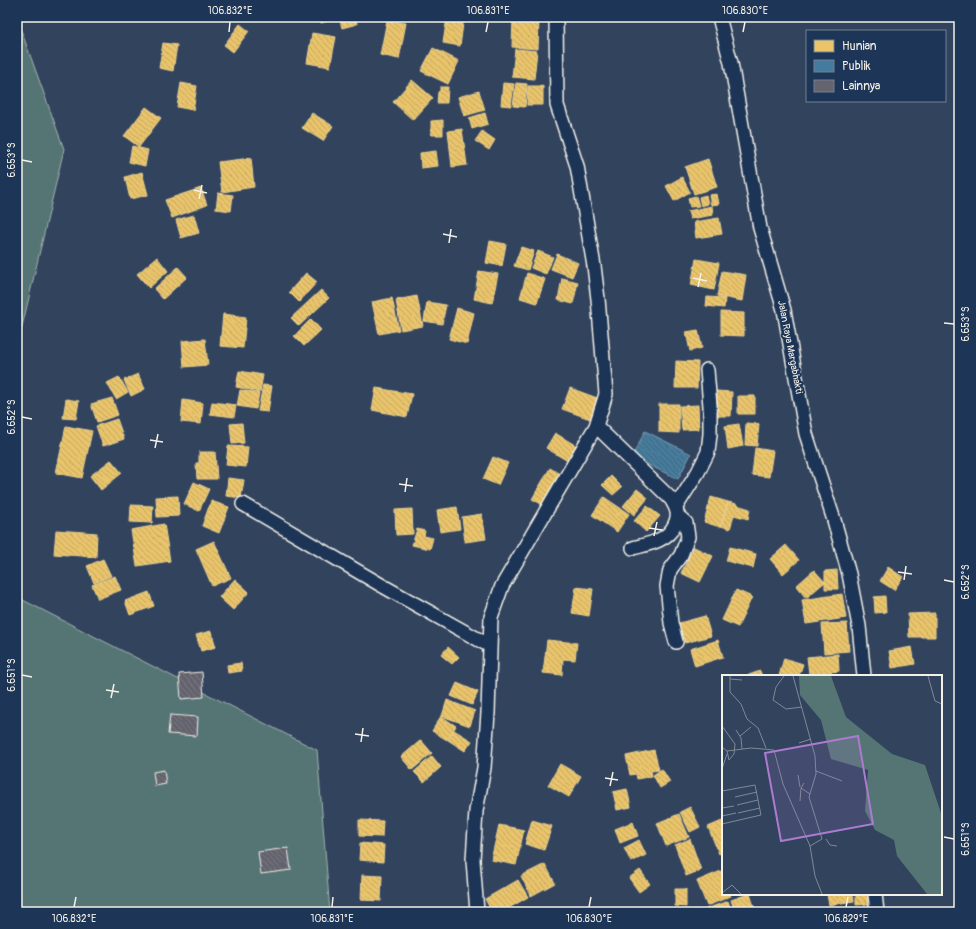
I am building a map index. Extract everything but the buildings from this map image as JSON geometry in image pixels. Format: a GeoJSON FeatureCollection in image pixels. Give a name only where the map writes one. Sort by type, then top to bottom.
{"type":"FeatureCollection","features":[{"type":"Feature","properties":{"kind":"street"},"geometry":{"type":"LineString","coordinates":[[478,912],[473,860],[476,811],[484,768],[488,713],[491,617],[502,586],[596,426],[606,394],[594,266],[577,166],[557,105],[556,17]]}},
{"type":"Feature","properties":{"kind":"street","name":"Jalan Raya Margabhakti"},"geometry":{"type":"LineString","coordinates":[[720,17],[731,63],[760,228],[784,310],[806,434],[834,520],[849,574],[859,626],[864,675]]}},
{"type":"Feature","properties":{"kind":"street"},"geometry":{"type":"LineString","coordinates":[[633,548],[657,541],[666,536],[672,530],[676,522],[677,511],[708,452],[710,434],[710,406],[707,370]]}},
{"type":"Feature","properties":{"kind":"street"},"geometry":{"type":"LineString","coordinates":[[596,426],[672,499],[677,511],[686,523],[688,537],[681,555],[670,570],[667,586],[671,623],[676,642]]}},
{"type":"Feature","properties":{"kind":"street"},"geometry":{"type":"LineString","coordinates":[[243,504],[381,585],[490,646]]}},
{"type":"Feature","properties":{"kind":"street"},"geometry":{"type":"LineString","coordinates":[[875,895],[877,912]]}},
{"type":"Feature","properties":{"kind":"green space"},"geometry":{"type":"Polygon","coordinates":[[[17,19],[64,149],[17,348],[17,19]]]}},
{"type":"Feature","properties":{"kind":"green space"},"geometry":{"type":"Polygon","coordinates":[[[17,597],[317,750],[330,912],[17,912],[17,597]]]}}]}
